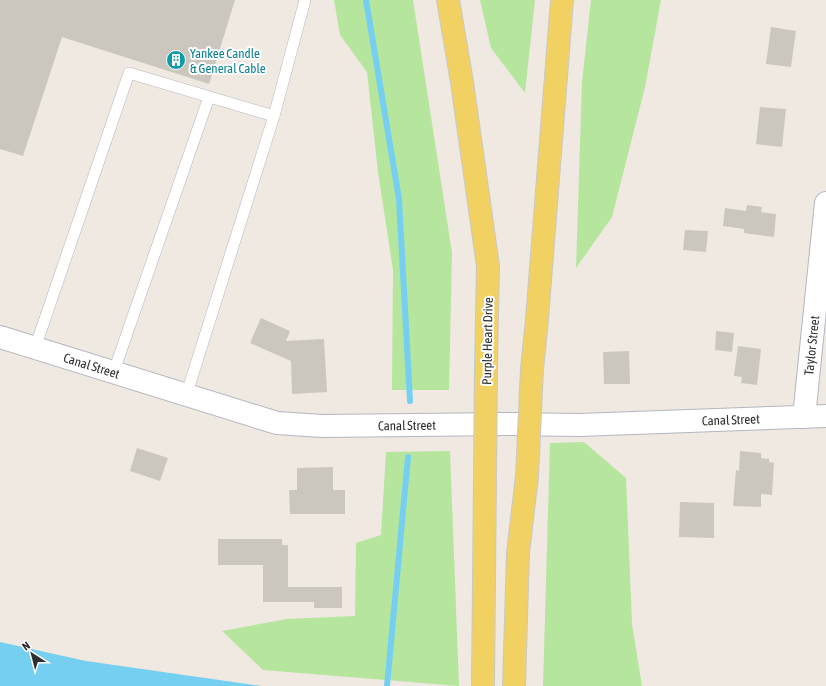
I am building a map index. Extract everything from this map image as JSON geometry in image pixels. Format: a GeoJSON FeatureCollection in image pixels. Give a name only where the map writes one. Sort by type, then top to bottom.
{"type":"FeatureCollection","features":[{"type":"Feature","properties":{"kind":"main road","name":"Purple Heart Drive"},"geometry":{"type":"LineString","coordinates":[[448,0],[462,82],[488,266],[484,475],[483,686]]}},
{"type":"Feature","properties":{"kind":"main road"},"geometry":{"type":"LineString","coordinates":[[514,686],[518,552],[527,476],[532,369],[562,0]]}},
{"type":"Feature","properties":{"kind":"street","name":"Taylor Street"},"geometry":{"type":"LineString","coordinates":[[804,417],[826,203]]}},
{"type":"Feature","properties":{"kind":"street","name":"Canal Street"},"geometry":{"type":"LineString","coordinates":[[0,337],[278,423],[322,426],[504,424],[579,425],[826,416]]}},
{"type":"Feature","properties":{"kind":"lane"},"geometry":{"type":"LineString","coordinates":[[187,394],[274,116],[305,0]]}},
{"type":"Feature","properties":{"kind":"lane"},"geometry":{"type":"LineString","coordinates":[[35,348],[129,73],[274,116]]}},
{"type":"Feature","properties":{"kind":"lane"},"geometry":{"type":"LineString","coordinates":[[114,372],[209,97]]}},
{"type":"Feature","properties":{"kind":"green space"},"geometry":{"type":"Polygon","coordinates":[[[334,0],[413,0],[452,253],[449,390],[392,390],[393,270],[378,172],[367,72],[340,35],[334,0]]]}},
{"type":"Feature","properties":{"kind":"green space"},"geometry":{"type":"Polygon","coordinates":[[[480,0],[535,0],[525,93],[491,48],[480,0]]]}},
{"type":"Feature","properties":{"kind":"green space"},"geometry":{"type":"Polygon","coordinates":[[[591,0],[661,0],[645,87],[612,217],[576,268],[582,82],[591,0]]]}},
{"type":"Feature","properties":{"kind":"green space"},"geometry":{"type":"Polygon","coordinates":[[[584,442],[626,478],[632,624],[642,686],[543,686],[550,443],[584,442]]]}},
{"type":"Feature","properties":{"kind":"green space"},"geometry":{"type":"Polygon","coordinates":[[[450,451],[459,686],[263,670],[222,631],[287,619],[355,616],[356,543],[381,535],[386,452],[450,451]]]}},
{"type":"Feature","properties":{"kind":"water"},"geometry":{"type":"Polygon","coordinates":[[[0,642],[86,661],[262,686],[0,686],[0,642]]]}},
{"type":"Feature","properties":{"kind":"building","name":"Yankee Candle & General Cable"},"geometry":{"type":"Polygon","coordinates":[[[0,0],[235,0],[209,84],[62,37],[23,156],[0,149],[0,0]]]}},
{"type":"Feature","properties":{"kind":"building"},"geometry":{"type":"Polygon","coordinates":[[[771,27],[796,31],[791,67],[766,64],[771,27]]]}},
{"type":"Feature","properties":{"kind":"building"},"geometry":{"type":"Polygon","coordinates":[[[760,107],[786,109],[782,147],[756,144],[760,107]]]}},
{"type":"Feature","properties":{"kind":"building"},"geometry":{"type":"Polygon","coordinates":[[[747,205],[762,207],[761,212],[776,214],[774,237],[744,233],[744,229],[723,226],[725,208],[746,211],[747,205]]]}},
{"type":"Feature","properties":{"kind":"building"},"geometry":{"type":"Polygon","coordinates":[[[685,230],[708,231],[706,252],[683,250],[685,230]]]}},
{"type":"Feature","properties":{"kind":"building"},"geometry":{"type":"Polygon","coordinates":[[[261,318],[290,331],[286,341],[324,339],[327,392],[292,394],[291,361],[250,343],[261,318]]]}},
{"type":"Feature","properties":{"kind":"building"},"geometry":{"type":"Polygon","coordinates":[[[716,331],[734,333],[732,352],[715,350],[716,331]]]}},
{"type":"Feature","properties":{"kind":"building"},"geometry":{"type":"Polygon","coordinates":[[[738,346],[761,349],[757,385],[741,383],[742,377],[734,376],[738,346]]]}},
{"type":"Feature","properties":{"kind":"building"},"geometry":{"type":"Polygon","coordinates":[[[629,351],[630,384],[604,384],[603,352],[629,351]]]}},
{"type":"Feature","properties":{"kind":"building"},"geometry":{"type":"Polygon","coordinates":[[[137,448],[168,458],[160,481],[130,471],[137,448]]]}},
{"type":"Feature","properties":{"kind":"building"},"geometry":{"type":"Polygon","coordinates":[[[740,451],[761,453],[761,458],[769,459],[769,462],[774,463],[772,495],[761,494],[761,507],[733,506],[736,470],[739,471],[740,451]]]}},
{"type":"Feature","properties":{"kind":"building"},"geometry":{"type":"Polygon","coordinates":[[[333,467],[333,490],[345,490],[345,514],[290,514],[289,490],[297,490],[297,468],[333,467]]]}},
{"type":"Feature","properties":{"kind":"building"},"geometry":{"type":"Polygon","coordinates":[[[680,502],[714,503],[714,538],[679,537],[680,502]]]}},
{"type":"Feature","properties":{"kind":"building"},"geometry":{"type":"Polygon","coordinates":[[[218,539],[282,539],[282,545],[288,545],[288,587],[342,587],[342,608],[314,608],[314,602],[263,602],[263,565],[218,565],[218,539]]]}},
{"type":"Feature","properties":{"kind":"waterway"},"geometry":{"type":"LineString","coordinates":[[366,0],[399,199],[410,401]]}},
{"type":"Feature","properties":{"kind":"waterway"},"geometry":{"type":"LineString","coordinates":[[387,686],[408,457]]}},
{"type":"Feature","properties":{"kind":"place","name":"Yankee Candle & General Cable"},"geometry":{"type":"Point","coordinates":[176,60]}}]}
